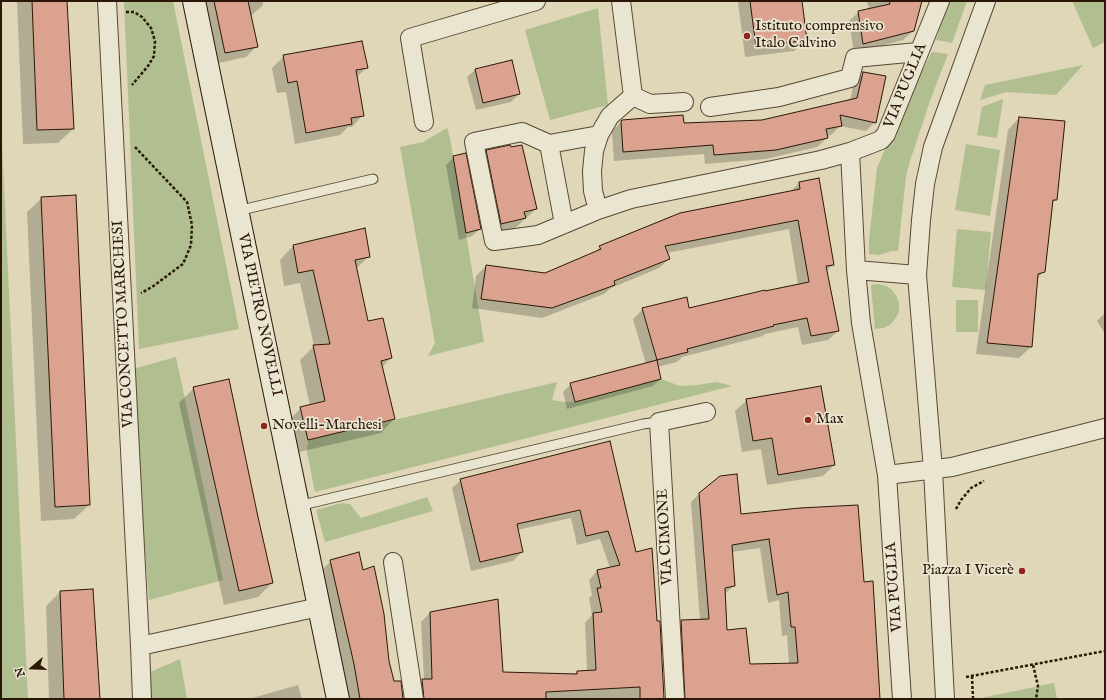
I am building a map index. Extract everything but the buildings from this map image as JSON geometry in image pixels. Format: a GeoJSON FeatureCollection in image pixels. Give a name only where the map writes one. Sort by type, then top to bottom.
{"type":"FeatureCollection","features":[{"type":"Feature","properties":{"kind":"main road","name":"VIA PIETRO NOVELLI"},"geometry":{"type":"LineString","coordinates":[[194,1],[338,699]]}},
{"type":"Feature","properties":{"kind":"street"},"geometry":{"type":"LineString","coordinates":[[424,122],[410,38],[536,1]]}},
{"type":"Feature","properties":{"kind":"street"},"geometry":{"type":"LineString","coordinates":[[621,1],[633,96]]}},
{"type":"Feature","properties":{"kind":"street","name":"VIA PUGLIA"},"geometry":{"type":"LineString","coordinates":[[902,699],[887,476],[861,323],[856,270],[850,152],[881,140],[886,134],[940,1]]}},
{"type":"Feature","properties":{"kind":"street"},"geometry":{"type":"LineString","coordinates":[[945,699],[933,470],[917,275],[922,212],[933,147],[986,1]]}},
{"type":"Feature","properties":{"kind":"street","name":"VIA CONCETTO MARCHESI"},"geometry":{"type":"LineString","coordinates":[[108,6],[142,699]]}},
{"type":"Feature","properties":{"kind":"street"},"geometry":{"type":"LineString","coordinates":[[710,107],[779,97],[850,78],[855,58],[918,52]]}},
{"type":"Feature","properties":{"kind":"street"},"geometry":{"type":"LineString","coordinates":[[633,96],[650,104],[684,102]]}},
{"type":"Feature","properties":{"kind":"street"},"geometry":{"type":"LineString","coordinates":[[598,210],[593,191],[592,172],[594,151],[599,134],[610,116],[633,96]]}},
{"type":"Feature","properties":{"kind":"street"},"geometry":{"type":"LineString","coordinates":[[599,134],[549,144],[522,132],[474,142],[494,241],[538,235],[598,210],[631,199],[822,160],[850,152]]}},
{"type":"Feature","properties":{"kind":"street"},"geometry":{"type":"LineString","coordinates":[[549,144],[564,224]]}},
{"type":"Feature","properties":{"kind":"street"},"geometry":{"type":"LineString","coordinates":[[856,270],[917,275]]}},
{"type":"Feature","properties":{"kind":"street"},"geometry":{"type":"LineString","coordinates":[[659,422],[706,412]]}},
{"type":"Feature","properties":{"kind":"street","name":"VIA CIMONE"},"geometry":{"type":"LineString","coordinates":[[659,422],[674,699]]}},
{"type":"Feature","properties":{"kind":"street"},"geometry":{"type":"LineString","coordinates":[[887,476],[952,467],[1105,428]]}},
{"type":"Feature","properties":{"kind":"street"},"geometry":{"type":"LineString","coordinates":[[393,562],[414,699]]}},
{"type":"Feature","properties":{"kind":"street"},"geometry":{"type":"LineString","coordinates":[[140,646],[318,607]]}},
{"type":"Feature","properties":{"kind":"lane"},"geometry":{"type":"LineString","coordinates":[[237,211],[373,179]]}},
{"type":"Feature","properties":{"kind":"lane"},"geometry":{"type":"LineString","coordinates":[[298,506],[627,428],[659,422]]}},
{"type":"Feature","properties":{"kind":"path"},"geometry":{"type":"LineString","coordinates":[[108,6],[134,12],[142,17],[151,28],[155,41],[154,56],[148,66],[129,88]]}},
{"type":"Feature","properties":{"kind":"path"},"geometry":{"type":"LineString","coordinates":[[123,303],[152,287],[183,264],[191,245],[192,225],[187,202],[136,148],[132,141]]}},
{"type":"Feature","properties":{"kind":"path"},"geometry":{"type":"LineString","coordinates":[[954,515],[961,500],[967,493],[978,484],[991,479]]}},
{"type":"Feature","properties":{"kind":"path"},"geometry":{"type":"LineString","coordinates":[[966,677],[1105,651]]}},
{"type":"Feature","properties":{"kind":"path"},"geometry":{"type":"LineString","coordinates":[[1033,665],[1038,686],[1036,699]]}},
{"type":"Feature","properties":{"kind":"path"},"geometry":{"type":"LineString","coordinates":[[972,676],[973,699]]}},
{"type":"Feature","properties":{"kind":"green space"},"geometry":{"type":"Polygon","coordinates":[[[124,1],[173,1],[239,329],[139,349],[124,1]]]}},
{"type":"Feature","properties":{"kind":"green space"},"geometry":{"type":"Polygon","coordinates":[[[948,1],[967,1],[952,43],[936,40],[948,1]]]}},
{"type":"Feature","properties":{"kind":"green space"},"geometry":{"type":"Polygon","coordinates":[[[1072,1],[1105,1],[1105,42],[1093,48],[1072,1]]]}},
{"type":"Feature","properties":{"kind":"green space"},"geometry":{"type":"Polygon","coordinates":[[[598,8],[608,105],[550,120],[525,30],[598,8]]]}},
{"type":"Feature","properties":{"kind":"green space"},"geometry":{"type":"Polygon","coordinates":[[[932,52],[948,54],[931,98],[906,176],[898,251],[892,251],[879,255],[869,254],[869,240],[877,168],[898,118],[932,52]]]}},
{"type":"Feature","properties":{"kind":"green space"},"geometry":{"type":"Polygon","coordinates":[[[1083,65],[1056,95],[1006,92],[980,100],[985,85],[1083,65]]]}},
{"type":"Feature","properties":{"kind":"green space"},"geometry":{"type":"Polygon","coordinates":[[[1003,99],[997,138],[977,135],[982,107],[1003,99]]]}},
{"type":"Feature","properties":{"kind":"green space"},"geometry":{"type":"Polygon","coordinates":[[[1,121],[28,699],[1,699],[1,121]]]}},
{"type":"Feature","properties":{"kind":"green space"},"geometry":{"type":"Polygon","coordinates":[[[447,128],[450,138],[484,342],[428,356],[435,343],[400,147],[423,142],[447,128]]]}},
{"type":"Feature","properties":{"kind":"green space"},"geometry":{"type":"Polygon","coordinates":[[[966,144],[1000,150],[990,216],[955,210],[966,144]]]}},
{"type":"Feature","properties":{"kind":"green space"},"geometry":{"type":"Polygon","coordinates":[[[957,229],[991,232],[986,290],[952,287],[957,229]]]}},
{"type":"Feature","properties":{"kind":"green space"},"geometry":{"type":"Polygon","coordinates":[[[878,284],[886,286],[892,290],[897,297],[899,312],[890,325],[875,329],[871,285],[878,284]]]}},
{"type":"Feature","properties":{"kind":"green space"},"geometry":{"type":"Polygon","coordinates":[[[956,300],[978,300],[978,332],[956,332],[956,300]]]}},
{"type":"Feature","properties":{"kind":"green space"},"geometry":{"type":"Polygon","coordinates":[[[176,357],[223,580],[149,600],[129,370],[176,357]]]}},
{"type":"Feature","properties":{"kind":"green space"},"geometry":{"type":"Polygon","coordinates":[[[661,379],[680,386],[717,382],[732,386],[315,492],[307,452],[308,440],[557,382],[552,400],[575,402],[661,379]]]}},
{"type":"Feature","properties":{"kind":"green space"},"geometry":{"type":"Polygon","coordinates":[[[427,497],[433,511],[325,542],[316,510],[342,503],[350,504],[361,518],[427,497]]]}},
{"type":"Feature","properties":{"kind":"green space"},"geometry":{"type":"Polygon","coordinates":[[[180,659],[187,699],[149,699],[148,673],[180,659]]]}},
{"type":"Feature","properties":{"kind":"green space"},"geometry":{"type":"Polygon","coordinates":[[[1054,683],[1057,699],[976,699],[1054,683]]]}},
{"type":"Feature","properties":{"kind":"place","name":"Istituto comprensivo Italo Calvino"},"geometry":{"type":"Point","coordinates":[747,36]}},
{"type":"Feature","properties":{"kind":"place","name":"Max"},"geometry":{"type":"Point","coordinates":[808,420]}},
{"type":"Feature","properties":{"kind":"place","name":"Novelli-Marchesi"},"geometry":{"type":"Point","coordinates":[264,426]}},
{"type":"Feature","properties":{"kind":"place","name":"Piazza I Vicerè"},"geometry":{"type":"Point","coordinates":[1022,571]}}]}
